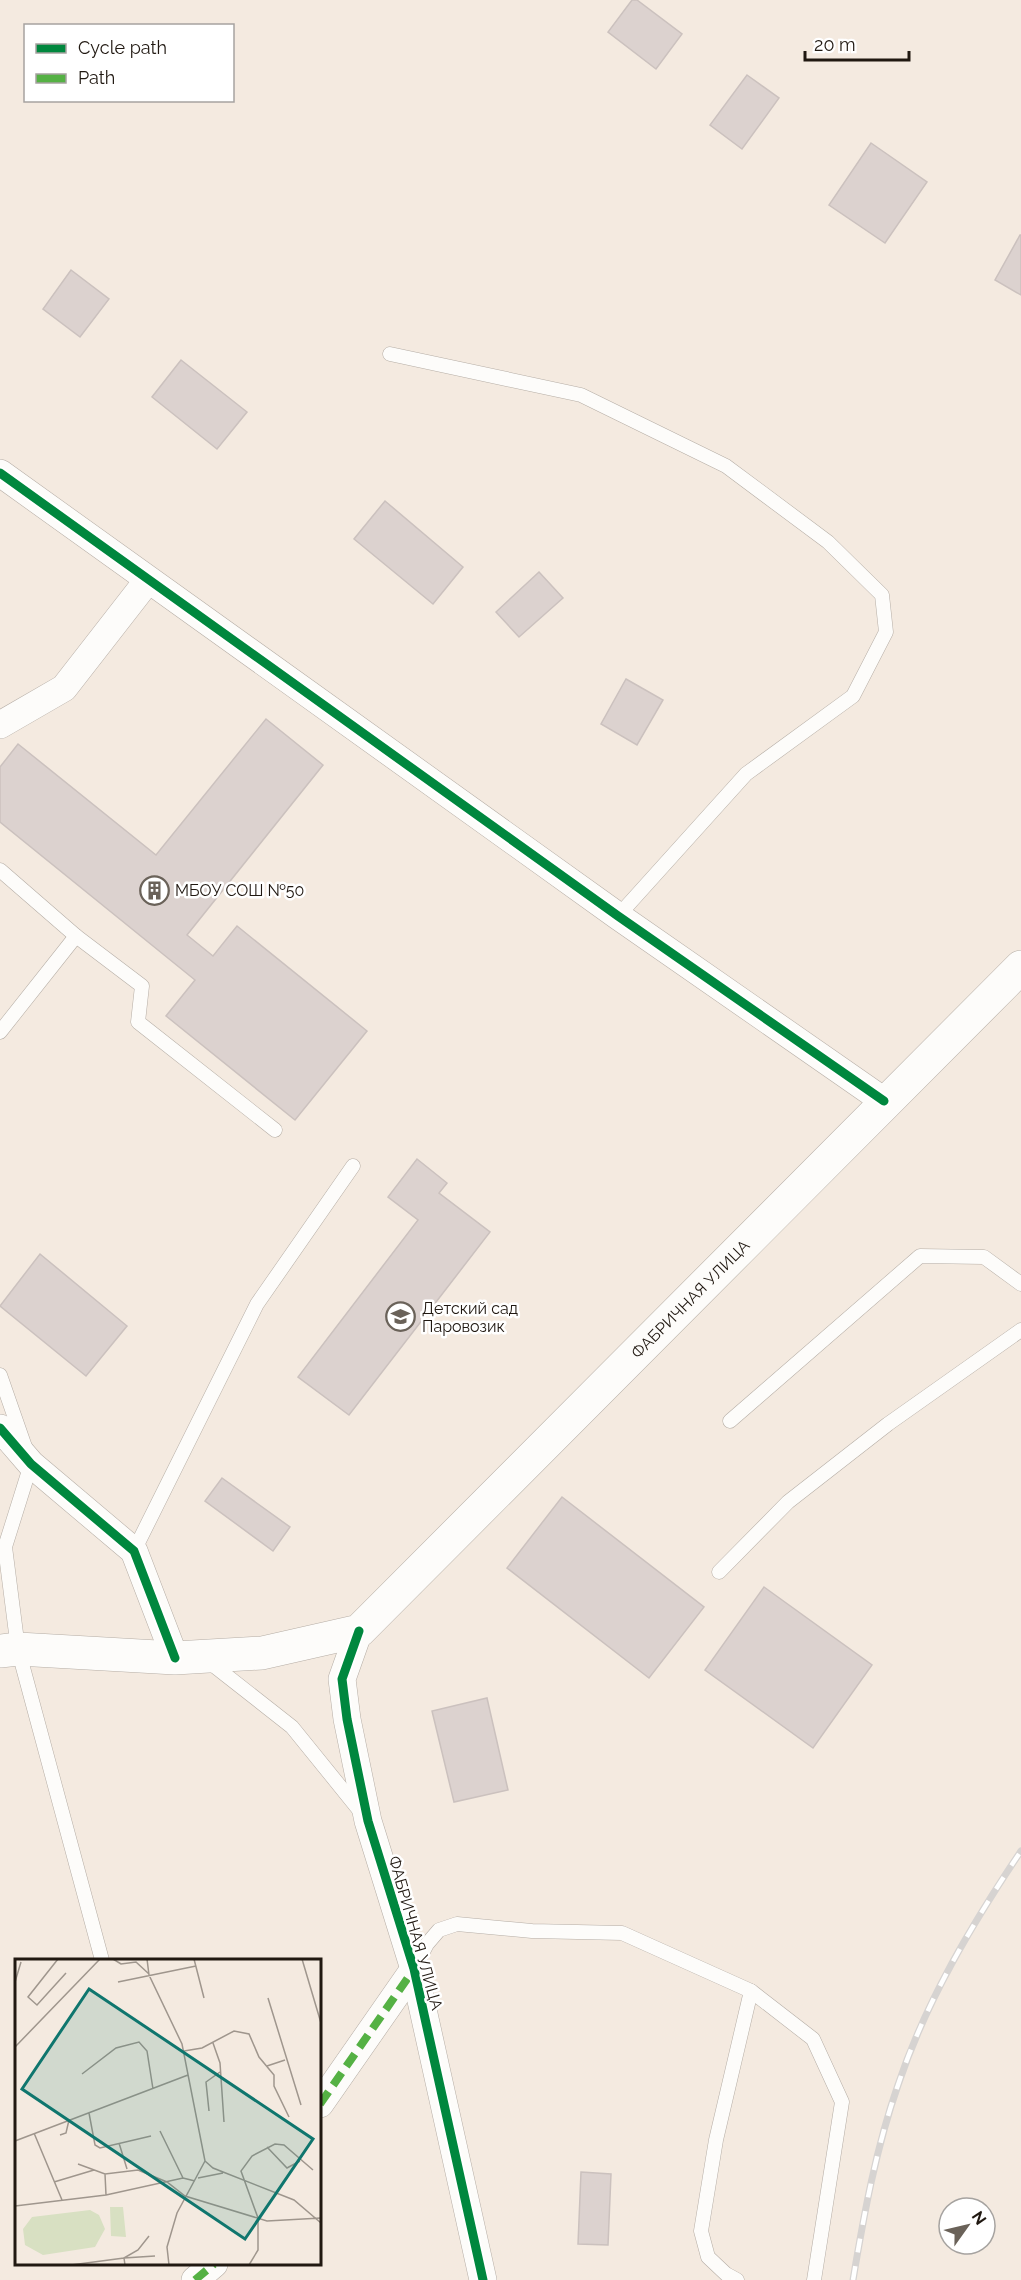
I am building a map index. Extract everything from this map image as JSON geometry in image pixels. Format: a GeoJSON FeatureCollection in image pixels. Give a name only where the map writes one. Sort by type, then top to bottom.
{"type":"FeatureCollection","features":[{"type":"Feature","properties":{"kind":"main road","name":"ФАБРИЧНАЯ УЛИЦА"},"geometry":{"type":"LineString","coordinates":[[359,1630],[884,1101],[1021,967]]}},
{"type":"Feature","properties":{"kind":"main road"},"geometry":{"type":"LineString","coordinates":[[9,1650],[188,1657],[262,1653],[359,1630]]}},
{"type":"Feature","properties":{"kind":"street"},"geometry":{"type":"LineString","coordinates":[[3,479],[618,916],[884,1101]]}},
{"type":"Feature","properties":{"kind":"street"},"geometry":{"type":"LineString","coordinates":[[0,725],[64,688],[148,580]]}},
{"type":"Feature","properties":{"kind":"street"},"geometry":{"type":"LineString","coordinates":[[0,1428],[31,1464],[134,1551],[188,1657]]}},
{"type":"Feature","properties":{"kind":"street","name":"ФАБРИЧНАЯ УЛИЦА"},"geometry":{"type":"LineString","coordinates":[[359,1630],[342,1678],[368,1821],[414,1969],[483,2280]]}},
{"type":"Feature","properties":{"kind":"street"},"geometry":{"type":"LineString","coordinates":[[321,2103],[414,1969]]}},
{"type":"Feature","properties":{"kind":"lane"},"geometry":{"type":"LineString","coordinates":[[390,354],[581,395],[716,460],[828,542],[882,595],[886,632],[853,696],[746,774],[618,916]]}},
{"type":"Feature","properties":{"kind":"lane"},"geometry":{"type":"LineString","coordinates":[[0,870],[76,936],[142,986],[138,1022],[275,1130]]}},
{"type":"Feature","properties":{"kind":"lane"},"geometry":{"type":"LineString","coordinates":[[0,1032],[76,936]]}},
{"type":"Feature","properties":{"kind":"lane"},"geometry":{"type":"LineString","coordinates":[[134,1551],[257,1304],[353,1166]]}},
{"type":"Feature","properties":{"kind":"lane"},"geometry":{"type":"LineString","coordinates":[[730,1421],[920,1256],[984,1257],[1021,1284]]}},
{"type":"Feature","properties":{"kind":"lane"},"geometry":{"type":"LineString","coordinates":[[719,1572],[788,1502],[888,1424],[1021,1330]]}},
{"type":"Feature","properties":{"kind":"lane"},"geometry":{"type":"LineString","coordinates":[[0,1375],[31,1464],[5,1547],[9,1650],[102,1959]]}},
{"type":"Feature","properties":{"kind":"lane"},"geometry":{"type":"LineString","coordinates":[[188,1657],[292,1727],[368,1821]]}},
{"type":"Feature","properties":{"kind":"lane"},"geometry":{"type":"LineString","coordinates":[[414,1969],[427,1944],[439,1929],[457,1924],[532,1931],[622,1933],[751,1991],[813,2039],[842,2102],[814,2280]]}},
{"type":"Feature","properties":{"kind":"lane"},"geometry":{"type":"LineString","coordinates":[[737,2280],[726,2274],[708,2257],[701,2231],[716,2140],[751,1991]]}},
{"type":"Feature","properties":{"kind":"building"},"geometry":{"type":"Polygon","coordinates":[[[632,0],[637,0],[682,34],[656,69],[608,32],[632,0]]]}},
{"type":"Feature","properties":{"kind":"building"},"geometry":{"type":"Polygon","coordinates":[[[747,75],[779,98],[742,149],[710,125],[747,75]]]}},
{"type":"Feature","properties":{"kind":"building"},"geometry":{"type":"Polygon","coordinates":[[[871,143],[927,182],[885,243],[829,205],[871,143]]]}},
{"type":"Feature","properties":{"kind":"building"},"geometry":{"type":"Polygon","coordinates":[[[1021,235],[1021,295],[995,280],[1021,235]]]}},
{"type":"Feature","properties":{"kind":"building"},"geometry":{"type":"Polygon","coordinates":[[[71,270],[109,299],[80,337],[43,309],[71,270]]]}},
{"type":"Feature","properties":{"kind":"building"},"geometry":{"type":"Polygon","coordinates":[[[181,360],[247,412],[217,449],[152,397],[181,360]]]}},
{"type":"Feature","properties":{"kind":"building"},"geometry":{"type":"Polygon","coordinates":[[[385,501],[463,567],[433,604],[354,539],[385,501]]]}},
{"type":"Feature","properties":{"kind":"building"},"geometry":{"type":"Polygon","coordinates":[[[539,572],[563,598],[519,637],[496,612],[539,572]]]}},
{"type":"Feature","properties":{"kind":"building"},"geometry":{"type":"Polygon","coordinates":[[[626,679],[663,700],[637,745],[601,724],[626,679]]]}},
{"type":"Feature","properties":{"kind":"building","name":"МБОУ СОШ №50"},"geometry":{"type":"Polygon","coordinates":[[[266,719],[323,765],[187,935],[213,956],[237,926],[367,1031],[295,1120],[166,1016],[195,980],[0,822],[0,767],[18,744],[156,855],[266,719]]]}},
{"type":"Feature","properties":{"kind":"building"},"geometry":{"type":"Polygon","coordinates":[[[417,1159],[447,1183],[439,1193],[490,1232],[349,1415],[298,1377],[418,1220],[388,1197],[417,1159]]]}},
{"type":"Feature","properties":{"kind":"building"},"geometry":{"type":"Polygon","coordinates":[[[40,1254],[127,1326],[86,1376],[0,1306],[40,1254]]]}},
{"type":"Feature","properties":{"kind":"building"},"geometry":{"type":"Polygon","coordinates":[[[222,1478],[290,1527],[273,1551],[205,1501],[222,1478]]]}},
{"type":"Feature","properties":{"kind":"building"},"geometry":{"type":"Polygon","coordinates":[[[562,1497],[704,1607],[649,1678],[507,1568],[562,1497]]]}},
{"type":"Feature","properties":{"kind":"building"},"geometry":{"type":"Polygon","coordinates":[[[764,1587],[872,1665],[813,1748],[705,1670],[764,1587]]]}},
{"type":"Feature","properties":{"kind":"building"},"geometry":{"type":"Polygon","coordinates":[[[487,1698],[508,1790],[454,1802],[432,1711],[487,1698]]]}},
{"type":"Feature","properties":{"kind":"building"},"geometry":{"type":"Polygon","coordinates":[[[581,2172],[611,2174],[608,2245],[578,2244],[581,2172]]]}},
{"type":"Feature","properties":{"kind":"railway"},"geometry":{"type":"LineString","coordinates":[[853,2280],[877,2157],[890,2109],[909,2054],[936,1993],[968,1935],[1021,1851]]}},
{"type":"Feature","properties":{"kind":"marked path"},"geometry":{"type":"LineString","coordinates":[[321,2103],[414,1969]]}},
{"type":"Feature","properties":{"kind":"marked path"},"geometry":{"type":"LineString","coordinates":[[195,2280],[213,2265]]}},
{"type":"Feature","properties":{"kind":"cycle path"},"geometry":{"type":"LineString","coordinates":[[0,473],[618,916],[884,1101]]}},
{"type":"Feature","properties":{"kind":"cycle path"},"geometry":{"type":"LineString","coordinates":[[0,1428],[31,1464],[134,1551],[175,1658]]}},
{"type":"Feature","properties":{"kind":"cycle path"},"geometry":{"type":"LineString","coordinates":[[359,1631],[342,1679],[347,1719],[368,1821],[414,1969],[483,2280]]}},
{"type":"Feature","properties":{"kind":"place","name":"МБОУ СОШ №50"},"geometry":{"type":"Point","coordinates":[154,890]}},
{"type":"Feature","properties":{"kind":"place","name":"Детский сад Паровозик"},"geometry":{"type":"Point","coordinates":[401,1317]}}]}
